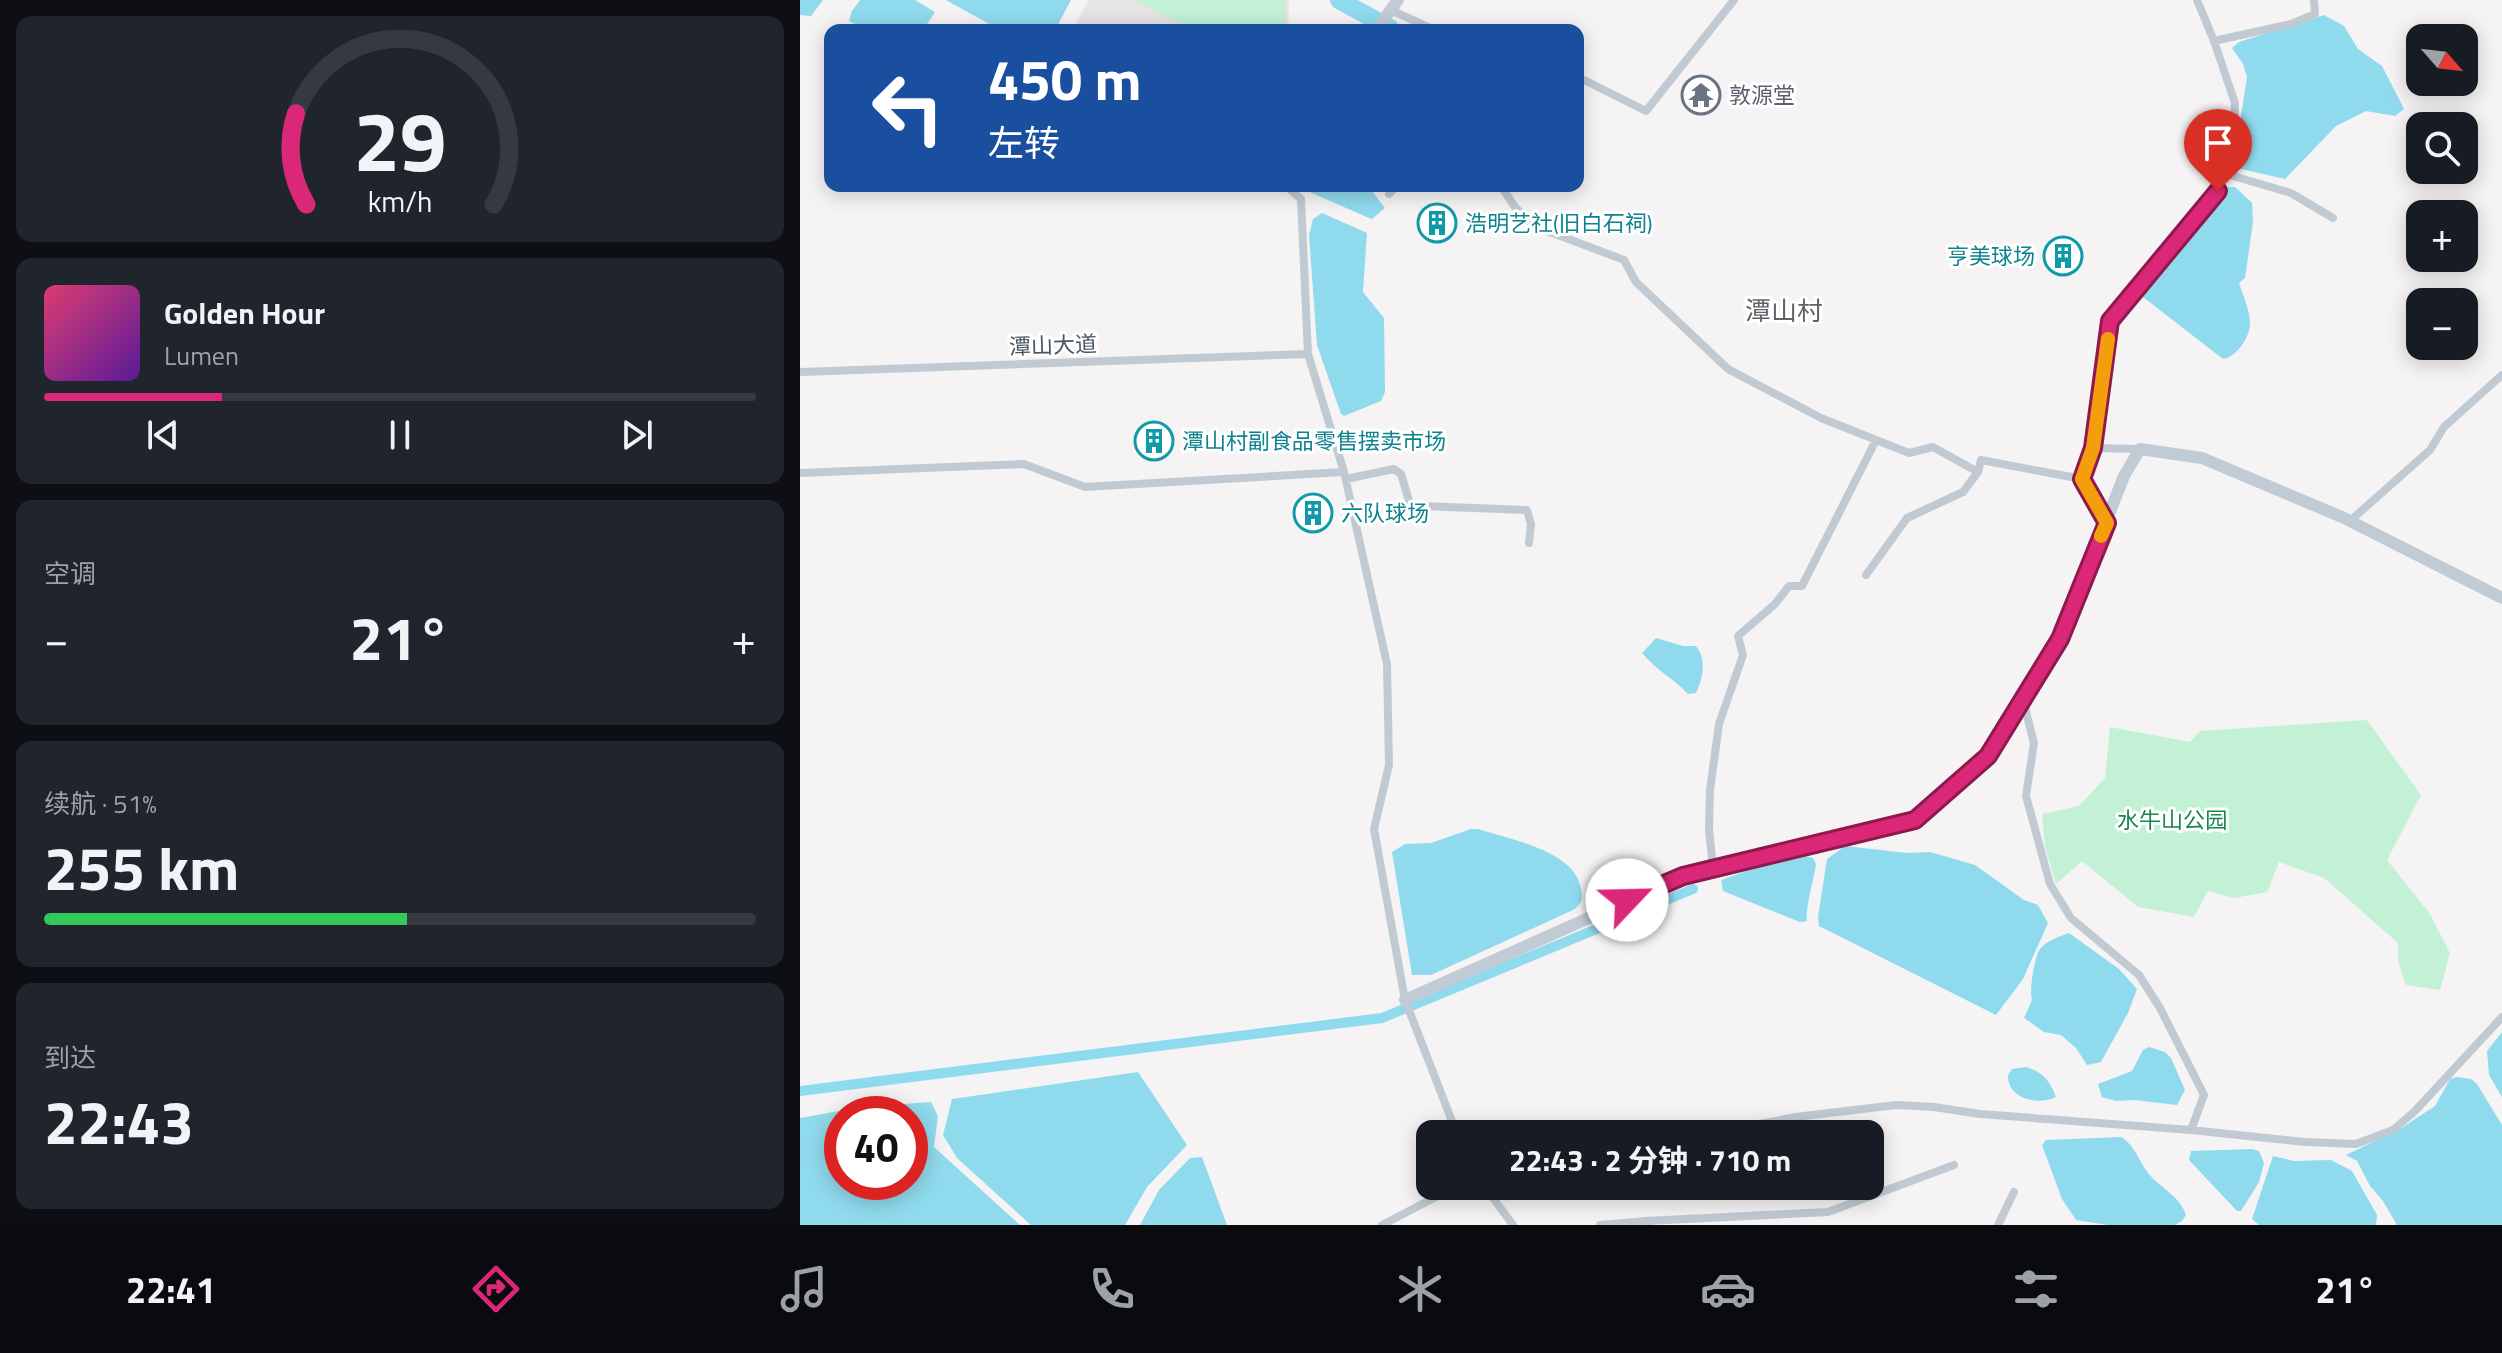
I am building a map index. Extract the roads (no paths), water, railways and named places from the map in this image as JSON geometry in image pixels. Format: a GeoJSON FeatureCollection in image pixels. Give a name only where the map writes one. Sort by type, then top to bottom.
{"type":"FeatureCollection","features":[{"type":"Feature","properties":{"kind":"street"},"geometry":{"type":"LineString","coordinates":[[1584,80],[1646,111],[1734,0]]}},
{"type":"Feature","properties":{"kind":"street"},"geometry":{"type":"LineString","coordinates":[[2107,523],[2082,479],[2093,448],[2110,321],[2218,191],[2234,131],[2235,103],[2197,0]]}},
{"type":"Feature","properties":{"kind":"street"},"geometry":{"type":"LineString","coordinates":[[2214,41],[2291,24],[2315,14],[2314,0]]}},
{"type":"Feature","properties":{"kind":"street"},"geometry":{"type":"LineString","coordinates":[[1392,9],[1422,24]]}},
{"type":"Feature","properties":{"kind":"street"},"geometry":{"type":"LineString","coordinates":[[2223,173],[2291,193],[2333,218]]}},
{"type":"Feature","properties":{"kind":"street"},"geometry":{"type":"LineString","coordinates":[[1293,192],[1301,199],[1308,354],[1345,476],[1387,664],[1389,765],[1374,829],[1405,1000],[1452,1120]]}},
{"type":"Feature","properties":{"kind":"street"},"geometry":{"type":"LineString","coordinates":[[1505,192],[1534,226],[1624,260],[1636,282],[1728,369],[1821,418],[1909,453],[1933,447],[1978,472]]}},
{"type":"Feature","properties":{"kind":"street","name":"潭山大道"},"geometry":{"type":"LineString","coordinates":[[800,372],[1308,354]]}},
{"type":"Feature","properties":{"kind":"street"},"geometry":{"type":"LineString","coordinates":[[2350,521],[2430,450],[2444,427],[2502,375]]}},
{"type":"Feature","properties":{"kind":"street"},"geometry":{"type":"LineString","coordinates":[[1713,869],[1709,829],[1710,790],[1719,724],[1743,655],[1738,636],[1775,604],[1789,586],[1802,586],[1876,440]]}},
{"type":"Feature","properties":{"kind":"street"},"geometry":{"type":"LineString","coordinates":[[2093,448],[2140,449],[2202,458],[2350,521],[2502,598]]}},
{"type":"Feature","properties":{"kind":"street"},"geometry":{"type":"LineString","coordinates":[[1405,1000],[1683,876],[1915,820],[1988,756],[2060,639],[2124,476],[2140,449]]}},
{"type":"Feature","properties":{"kind":"street"},"geometry":{"type":"LineString","coordinates":[[1866,575],[1907,518],[1963,492],[1978,472],[1981,460],[2082,479]]}},
{"type":"Feature","properties":{"kind":"street"},"geometry":{"type":"LineString","coordinates":[[800,473],[1024,464],[1085,487],[1345,476],[1394,469],[1401,474],[1410,504],[1527,510],[1531,524],[1529,543]]}},
{"type":"Feature","properties":{"kind":"street"},"geometry":{"type":"LineString","coordinates":[[2023,700],[2034,743],[2026,796],[2050,884],[2071,918],[2139,975],[2160,1008],[2204,1095],[2191,1130]]}},
{"type":"Feature","properties":{"kind":"street"},"geometry":{"type":"LineString","coordinates":[[1780,1120],[1896,1105],[2356,1144],[2393,1130],[2502,1017]]}},
{"type":"Feature","properties":{"kind":"street"},"geometry":{"type":"LineString","coordinates":[[1600,1225],[1828,1212],[1954,1165]]}},
{"type":"Feature","properties":{"kind":"street"},"geometry":{"type":"LineString","coordinates":[[1998,1225],[2014,1192]]}},
{"type":"Feature","properties":{"kind":"street"},"geometry":{"type":"LineString","coordinates":[[1382,1225],[1430,1200]]}},
{"type":"Feature","properties":{"kind":"street"},"geometry":{"type":"LineString","coordinates":[[1496,1200],[1513,1225]]}},
{"type":"Feature","properties":{"kind":"street"},"geometry":{"type":"LineString","coordinates":[[1646,1221],[1656,1225]]}},
{"type":"Feature","properties":{"kind":"water"},"geometry":{"type":"Polygon","coordinates":[[[800,0],[823,0],[811,16],[800,15],[800,0]]]}},
{"type":"Feature","properties":{"kind":"water"},"geometry":{"type":"Polygon","coordinates":[[[860,0],[915,0],[935,12],[927,24],[855,24],[849,21],[860,0]]]}},
{"type":"Feature","properties":{"kind":"water"},"geometry":{"type":"Polygon","coordinates":[[[946,0],[1071,0],[1058,24],[989,24],[946,0]]]}},
{"type":"Feature","properties":{"kind":"water"},"geometry":{"type":"Polygon","coordinates":[[[2324,15],[2344,26],[2358,49],[2382,66],[2404,109],[2395,116],[2366,111],[2336,126],[2285,179],[2233,167],[2247,77],[2243,64],[2232,48],[2239,42],[2324,15]]]}},
{"type":"Feature","properties":{"kind":"water"},"geometry":{"type":"Polygon","coordinates":[[[2235,187],[2252,203],[2253,222],[2245,278],[2239,283],[2249,313],[2249,328],[2238,350],[2223,359],[2143,297],[2141,289],[2189,236],[2223,189],[2235,187]]]}},
{"type":"Feature","properties":{"kind":"water"},"geometry":{"type":"Polygon","coordinates":[[[1310,192],[1373,192],[1385,208],[1372,219],[1310,192]]]}},
{"type":"Feature","properties":{"kind":"water"},"geometry":{"type":"Polygon","coordinates":[[[1322,213],[1367,233],[1363,292],[1384,318],[1385,392],[1381,401],[1344,416],[1317,345],[1309,235],[1313,219],[1322,213]]]}},
{"type":"Feature","properties":{"kind":"water"},"geometry":{"type":"Polygon","coordinates":[[[1656,638],[1683,646],[1696,646],[1702,657],[1703,669],[1696,693],[1688,694],[1642,653],[1656,638]]]}},
{"type":"Feature","properties":{"kind":"water"},"geometry":{"type":"Polygon","coordinates":[[[1471,829],[1523,842],[1554,856],[1576,876],[1581,901],[1573,910],[1431,975],[1412,975],[1392,852],[1405,844],[1431,843],[1471,829]]]}},
{"type":"Feature","properties":{"kind":"water"},"geometry":{"type":"Polygon","coordinates":[[[1845,846],[1907,853],[1930,852],[1975,865],[2024,900],[2038,905],[2048,923],[2023,979],[1996,1015],[1819,926],[1827,859],[1845,846]]]}},
{"type":"Feature","properties":{"kind":"water"},"geometry":{"type":"Polygon","coordinates":[[[1801,855],[1813,858],[1816,864],[1807,921],[1800,922],[1723,891],[1721,880],[1801,855]]]}},
{"type":"Feature","properties":{"kind":"water"},"geometry":{"type":"Polygon","coordinates":[[[1614,862],[1635,873],[1662,875],[1637,892],[1610,901],[1598,897],[1610,883],[1607,863],[1614,862]]]}},
{"type":"Feature","properties":{"kind":"water"},"geometry":{"type":"Polygon","coordinates":[[[2069,933],[2119,969],[2137,989],[2128,1013],[2101,1062],[2087,1065],[2076,1048],[2061,1035],[2044,1032],[2024,1018],[2032,1000],[2033,974],[2040,949],[2049,941],[2069,933]]]}},
{"type":"Feature","properties":{"kind":"water"},"geometry":{"type":"Polygon","coordinates":[[[2502,1032],[2502,1097],[2489,1075],[2487,1051],[2502,1032]]]}},
{"type":"Feature","properties":{"kind":"water"},"geometry":{"type":"Polygon","coordinates":[[[2149,1047],[2165,1052],[2171,1058],[2185,1090],[2177,1105],[2116,1101],[2102,1097],[2098,1084],[2132,1071],[2143,1050],[2149,1047]]]}},
{"type":"Feature","properties":{"kind":"water"},"geometry":{"type":"Polygon","coordinates":[[[2026,1067],[2045,1078],[2056,1097],[2033,1100],[2013,1090],[2008,1075],[2012,1069],[2026,1067]]]}},
{"type":"Feature","properties":{"kind":"water"},"geometry":{"type":"Polygon","coordinates":[[[1138,1072],[1187,1145],[1147,1187],[1125,1225],[1031,1225],[957,1158],[943,1135],[952,1099],[1138,1072]]]}},
{"type":"Feature","properties":{"kind":"water"},"geometry":{"type":"Polygon","coordinates":[[[2450,1079],[2471,1079],[2477,1084],[2502,1125],[2502,1225],[2397,1225],[2357,1161],[2346,1155],[2400,1129],[2435,1106],[2450,1079]]]}},
{"type":"Feature","properties":{"kind":"water"},"geometry":{"type":"Polygon","coordinates":[[[928,1102],[931,1102],[938,1116],[934,1147],[1020,1225],[800,1225],[800,1118],[824,1114],[824,1200],[928,1200],[928,1102]]]}},
{"type":"Feature","properties":{"kind":"water"},"geometry":{"type":"Polygon","coordinates":[[[2121,1137],[2133,1148],[2148,1173],[2183,1208],[2186,1215],[2182,1221],[2175,1225],[2108,1225],[2076,1220],[2062,1199],[2042,1145],[2046,1140],[2121,1137]]]}},
{"type":"Feature","properties":{"kind":"water"},"geometry":{"type":"Polygon","coordinates":[[[2191,1151],[2259,1151],[2264,1163],[2259,1182],[2241,1211],[2237,1211],[2189,1160],[2191,1151]]]}},
{"type":"Feature","properties":{"kind":"water"},"geometry":{"type":"Polygon","coordinates":[[[2273,1156],[2294,1161],[2331,1160],[2352,1171],[2377,1215],[2376,1225],[2259,1225],[2252,1219],[2273,1156]]]}},
{"type":"Feature","properties":{"kind":"water"},"geometry":{"type":"Polygon","coordinates":[[[1202,1157],[1227,1225],[1140,1225],[1159,1190],[1190,1158],[1202,1157]]]}},
{"type":"Feature","properties":{"kind":"waterway"},"geometry":{"type":"LineString","coordinates":[[1339,0],[1383,24]]}},
{"type":"Feature","properties":{"kind":"waterway"},"geometry":{"type":"LineString","coordinates":[[800,1091],[1382,1018],[1693,889]]}},
{"type":"Feature","properties":{"kind":"place","name":"敦源堂"},"geometry":{"type":"Point","coordinates":[1701,95]}},
{"type":"Feature","properties":{"kind":"place","name":"浩明艺社(旧白石祠)"},"geometry":{"type":"Point","coordinates":[1437,223]}},
{"type":"Feature","properties":{"kind":"place","name":"亨美球场"},"geometry":{"type":"Point","coordinates":[2063,256]}},
{"type":"Feature","properties":{"kind":"place","name":"潭山村副食品零售摆卖市场"},"geometry":{"type":"Point","coordinates":[1154,441]}},
{"type":"Feature","properties":{"kind":"place","name":"六队球场"},"geometry":{"type":"Point","coordinates":[1313,513]}},
{"type":"Feature","properties":{"kind":"district","name":"潭山村"},"geometry":{"type":"Point","coordinates":[1784,311]}},
{"type":"Feature","properties":{"kind":"park label","name":"水牛山公园"},"geometry":{"type":"Point","coordinates":[2172,820]}}]}
